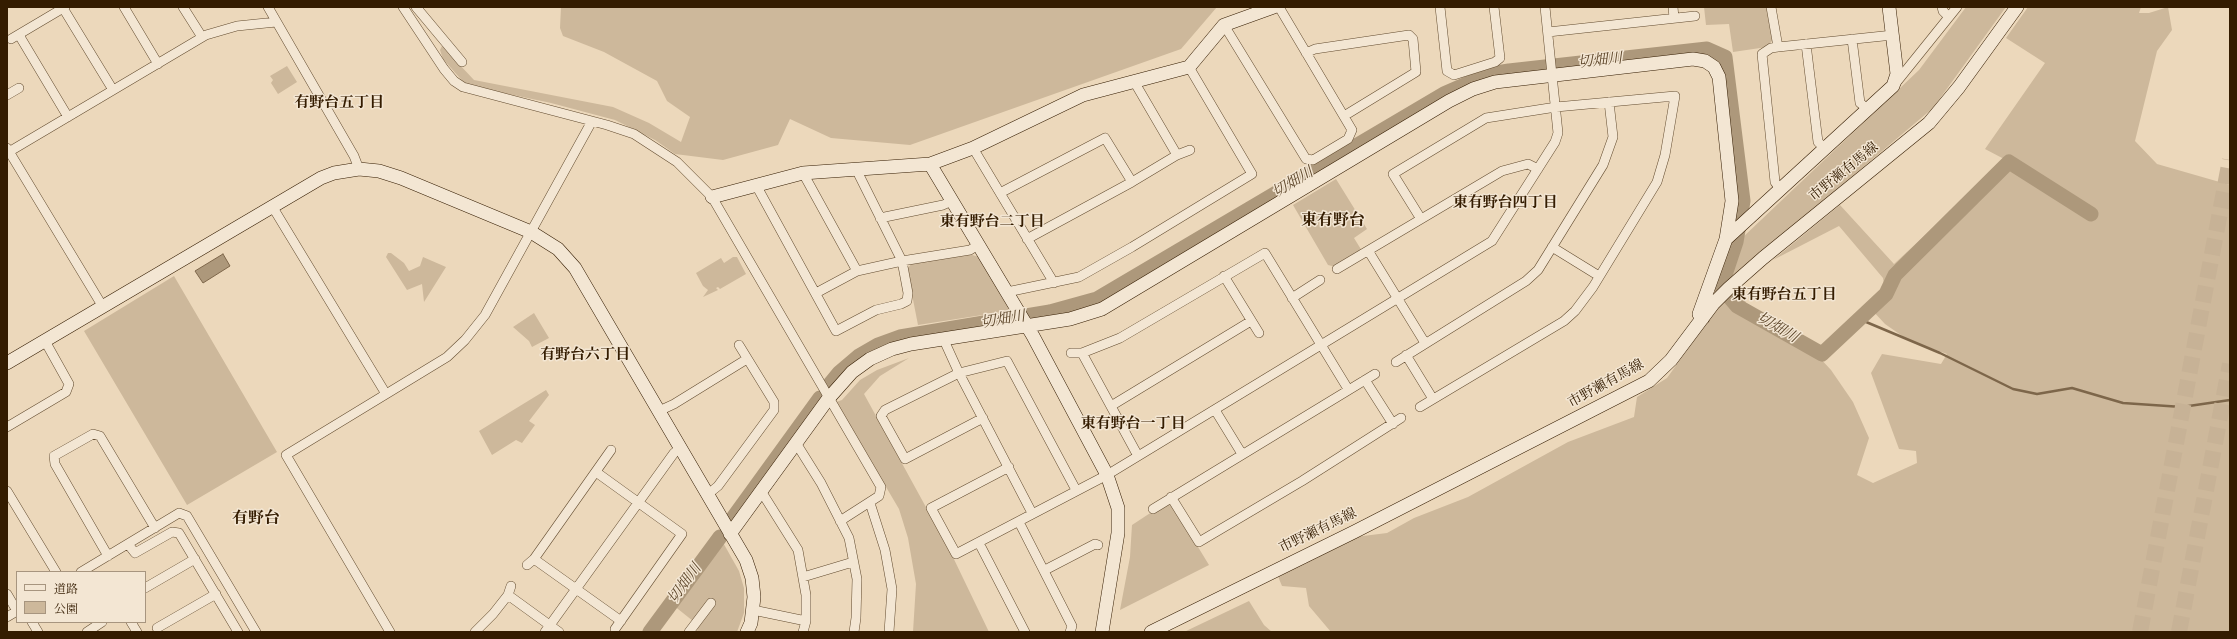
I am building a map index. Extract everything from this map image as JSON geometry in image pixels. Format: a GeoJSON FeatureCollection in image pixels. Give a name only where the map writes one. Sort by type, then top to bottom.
{"type":"FeatureCollection","features":[{"type":"Feature","properties":{"kind":"street"},"geometry":{"type":"LineString","coordinates":[[124,7],[158,64]]}},
{"type":"Feature","properties":{"kind":"street"},"geometry":{"type":"LineString","coordinates":[[183,7],[202,37]]}},
{"type":"Feature","properties":{"kind":"street"},"geometry":{"type":"LineString","coordinates":[[268,7],[354,156],[359,169]]}},
{"type":"Feature","properties":{"kind":"street"},"geometry":{"type":"LineString","coordinates":[[403,7],[444,69],[454,81],[463,87],[592,121],[634,134],[677,162],[712,197],[828,399],[881,487],[879,496],[840,521]]}},
{"type":"Feature","properties":{"kind":"street"},"geometry":{"type":"LineString","coordinates":[[416,7],[462,62]]}},
{"type":"Feature","properties":{"kind":"street"},"geometry":{"type":"LineString","coordinates":[[712,197],[803,173],[930,164],[973,148],[1083,95],[1135,83],[1189,67],[1224,25],[1274,7]]}},
{"type":"Feature","properties":{"kind":"street"},"geometry":{"type":"LineString","coordinates":[[1224,25],[1306,159],[1313,160],[1348,139],[1352,130],[1279,7]]}},
{"type":"Feature","properties":{"kind":"street"},"geometry":{"type":"LineString","coordinates":[[1440,7],[1447,71],[1454,75],[1495,62],[1500,58],[1494,7]]}},
{"type":"Feature","properties":{"kind":"street"},"geometry":{"type":"LineString","coordinates":[[1009,467],[931,508],[956,554],[1107,475],[1492,242],[1555,142],[1558,133],[1545,7]]}},
{"type":"Feature","properties":{"kind":"street"},"geometry":{"type":"LineString","coordinates":[[1674,7],[1674,18]]}},
{"type":"Feature","properties":{"kind":"street"},"geometry":{"type":"LineString","coordinates":[[1771,7],[1778,48]]}},
{"type":"Feature","properties":{"kind":"street"},"geometry":{"type":"LineString","coordinates":[[1889,7],[1897,74],[1893,86]]}},
{"type":"Feature","properties":{"kind":"street"},"geometry":{"type":"LineString","coordinates":[[1942,7],[1943,11],[1949,17]]}},
{"type":"Feature","properties":{"kind":"street"},"geometry":{"type":"LineString","coordinates":[[1727,239],[1893,86],[1957,7]]}},
{"type":"Feature","properties":{"kind":"street","name":"市野瀬有馬線"},"geometry":{"type":"LineString","coordinates":[[1150,632],[1637,388],[1664,368],[1725,291],[1929,122],[1959,87],[2017,7]]}},
{"type":"Feature","properties":{"kind":"street"},"geometry":{"type":"LineString","coordinates":[[68,117],[15,37],[64,8],[113,90]]}},
{"type":"Feature","properties":{"kind":"street"},"geometry":{"type":"LineString","coordinates":[[1548,32],[1695,16]]}},
{"type":"Feature","properties":{"kind":"street"},"geometry":{"type":"LineString","coordinates":[[103,307],[8,151],[202,37],[220,30],[276,22]]}},
{"type":"Feature","properties":{"kind":"street"},"geometry":{"type":"LineString","coordinates":[[1306,53],[1315,49],[1409,35],[1413,39],[1416,72],[1344,116]]}},
{"type":"Feature","properties":{"kind":"street"},"geometry":{"type":"LineString","coordinates":[[1780,189],[1775,182],[1762,54],[1771,48],[1893,35]]}},
{"type":"Feature","properties":{"kind":"street"},"geometry":{"type":"LineString","coordinates":[[1852,39],[1860,103],[1868,109]]}},
{"type":"Feature","properties":{"kind":"street"},"geometry":{"type":"LineString","coordinates":[[1806,44],[1818,142],[1825,148]]}},
{"type":"Feature","properties":{"kind":"street"},"geometry":{"type":"LineString","coordinates":[[730,534],[828,399],[852,372],[876,356],[901,346],[942,338],[1080,317],[1115,302],[1466,92],[1495,82],[1693,59],[1705,61],[1714,67],[1719,77],[1730,183],[1731,212],[1727,239],[1699,314],[1703,318]]}},
{"type":"Feature","properties":{"kind":"street"},"geometry":{"type":"LineString","coordinates":[[1007,292],[1079,277],[1131,248],[1252,174],[1189,67]]}},
{"type":"Feature","properties":{"kind":"street"},"geometry":{"type":"LineString","coordinates":[[1135,83],[1177,155]]}},
{"type":"Feature","properties":{"kind":"street"},"geometry":{"type":"LineString","coordinates":[[7,95],[19,88]]}},
{"type":"Feature","properties":{"kind":"street"},"geometry":{"type":"LineString","coordinates":[[1420,407],[1565,320],[1575,310],[1599,276],[1657,182],[1665,155],[1675,96],[1556,107],[1486,118],[1393,174],[1422,219]]}},
{"type":"Feature","properties":{"kind":"street"},"geometry":{"type":"LineString","coordinates":[[1396,362],[1526,281],[1538,270],[1604,165],[1613,137],[1609,102]]}},
{"type":"Feature","properties":{"kind":"street"},"geometry":{"type":"LineString","coordinates":[[390,632],[286,455],[447,357],[465,340],[485,314],[592,121]]}},
{"type":"Feature","properties":{"kind":"street"},"geometry":{"type":"LineString","coordinates":[[1000,193],[1105,138],[1132,182]]}},
{"type":"Feature","properties":{"kind":"street"},"geometry":{"type":"LineString","coordinates":[[973,148],[1054,283]]}},
{"type":"Feature","properties":{"kind":"street"},"geometry":{"type":"LineString","coordinates":[[1027,239],[1132,182],[1177,155],[1190,150]]}},
{"type":"Feature","properties":{"kind":"street"},"geometry":{"type":"LineString","coordinates":[[930,164],[1027,326],[1107,475],[1118,508],[1118,533],[1102,632]]}},
{"type":"Feature","properties":{"kind":"street"},"geometry":{"type":"LineString","coordinates":[[1337,269],[1369,252],[1502,171],[1528,164],[1538,169]]}},
{"type":"Feature","properties":{"kind":"street"},"geometry":{"type":"LineString","coordinates":[[7,363],[321,178],[334,173],[359,169],[379,171],[401,178],[531,232],[550,243],[575,268],[749,567],[753,588],[753,610],[747,632]]}},
{"type":"Feature","properties":{"kind":"street"},"geometry":{"type":"LineString","coordinates":[[756,185],[836,331],[876,310],[902,304],[907,300],[908,293],[902,261],[856,169]]}},
{"type":"Feature","properties":{"kind":"street"},"geometry":{"type":"LineString","coordinates":[[803,173],[857,271]]}},
{"type":"Feature","properties":{"kind":"street"},"geometry":{"type":"LineString","coordinates":[[880,218],[943,205],[952,201]]}},
{"type":"Feature","properties":{"kind":"street"},"geometry":{"type":"LineString","coordinates":[[272,206],[386,394]]}},
{"type":"Feature","properties":{"kind":"street"},"geometry":{"type":"LineString","coordinates":[[816,293],[857,271],[902,261],[970,250],[978,245]]}},
{"type":"Feature","properties":{"kind":"street"},"geometry":{"type":"LineString","coordinates":[[1552,248],[1599,276]]}},
{"type":"Feature","properties":{"kind":"street"},"geometry":{"type":"LineString","coordinates":[[1369,252],[1425,343]]}},
{"type":"Feature","properties":{"kind":"street"},"geometry":{"type":"LineString","coordinates":[[1071,353],[1082,353],[1120,338],[1265,253],[1320,346],[1348,389]]}},
{"type":"Feature","properties":{"kind":"street"},"geometry":{"type":"LineString","coordinates":[[1224,276],[1251,321],[1260,333]]}},
{"type":"Feature","properties":{"kind":"street"},"geometry":{"type":"LineString","coordinates":[[1292,298],[1320,280]]}},
{"type":"Feature","properties":{"kind":"street"},"geometry":{"type":"LineString","coordinates":[[1111,406],[1251,321]]}},
{"type":"Feature","properties":{"kind":"street"},"geometry":{"type":"LineString","coordinates":[[942,338],[1032,513]]}},
{"type":"Feature","properties":{"kind":"street"},"geometry":{"type":"LineString","coordinates":[[7,427],[66,392],[69,384],[45,341]]}},
{"type":"Feature","properties":{"kind":"street"},"geometry":{"type":"LineString","coordinates":[[707,495],[718,486],[774,410],[774,402],[739,345]]}},
{"type":"Feature","properties":{"kind":"street"},"geometry":{"type":"LineString","coordinates":[[1082,353],[1138,456]]}},
{"type":"Feature","properties":{"kind":"street"},"geometry":{"type":"LineString","coordinates":[[1406,355],[1433,399]]}},
{"type":"Feature","properties":{"kind":"street"},"geometry":{"type":"LineString","coordinates":[[659,411],[674,404],[747,359]]}},
{"type":"Feature","properties":{"kind":"street"},"geometry":{"type":"LineString","coordinates":[[983,418],[905,459],[881,416],[885,410],[959,373],[1007,361],[1076,490]]}},
{"type":"Feature","properties":{"kind":"street"},"geometry":{"type":"LineString","coordinates":[[1153,509],[1348,389],[1375,374]]}},
{"type":"Feature","properties":{"kind":"street"},"geometry":{"type":"LineString","coordinates":[[1364,380],[1393,424]]}},
{"type":"Feature","properties":{"kind":"street"},"geometry":{"type":"LineString","coordinates":[[1215,410],[1242,454]]}},
{"type":"Feature","properties":{"kind":"street"},"geometry":{"type":"LineString","coordinates":[[1171,497],[1198,542],[1401,418]]}},
{"type":"Feature","properties":{"kind":"street"},"geometry":{"type":"LineString","coordinates":[[108,556],[55,464],[54,456],[93,434],[100,436],[155,528]]}},
{"type":"Feature","properties":{"kind":"street"},"geometry":{"type":"LineString","coordinates":[[796,443],[821,483],[848,538],[857,579],[856,618],[854,632]]}},
{"type":"Feature","properties":{"kind":"street"},"geometry":{"type":"LineString","coordinates":[[548,629],[674,452],[680,448]]}},
{"type":"Feature","properties":{"kind":"street"},"geometry":{"type":"LineString","coordinates":[[611,450],[530,562],[576,589],[621,621]]}},
{"type":"Feature","properties":{"kind":"street"},"geometry":{"type":"LineString","coordinates":[[596,472],[682,534],[615,629]]}},
{"type":"Feature","properties":{"kind":"street"},"geometry":{"type":"LineString","coordinates":[[761,491],[798,550],[806,595],[806,621],[803,632]]}},
{"type":"Feature","properties":{"kind":"street"},"geometry":{"type":"LineString","coordinates":[[7,492],[55,571]]}},
{"type":"Feature","properties":{"kind":"street"},"geometry":{"type":"LineString","coordinates":[[870,503],[885,550],[892,590],[890,632]]}},
{"type":"Feature","properties":{"kind":"street"},"geometry":{"type":"LineString","coordinates":[[83,571],[179,513],[187,516],[256,632]]}},
{"type":"Feature","properties":{"kind":"street"},"geometry":{"type":"LineString","coordinates":[[1019,522],[1045,570],[1072,626],[1070,632]]}},
{"type":"Feature","properties":{"kind":"street"},"geometry":{"type":"LineString","coordinates":[[128,544],[135,553],[172,532],[179,533],[216,594],[235,631]]}},
{"type":"Feature","properties":{"kind":"street"},"geometry":{"type":"LineString","coordinates":[[978,543],[1025,632]]}},
{"type":"Feature","properties":{"kind":"street"},"geometry":{"type":"LineString","coordinates":[[1045,570],[1094,544],[1098,545]]}},
{"type":"Feature","properties":{"kind":"street"},"geometry":{"type":"LineString","coordinates":[[146,587],[195,559]]}},
{"type":"Feature","properties":{"kind":"street"},"geometry":{"type":"LineString","coordinates":[[803,577],[853,562]]}},
{"type":"Feature","properties":{"kind":"street"},"geometry":{"type":"LineString","coordinates":[[475,632],[510,590],[548,629],[559,632]]}},
{"type":"Feature","properties":{"kind":"street"},"geometry":{"type":"LineString","coordinates":[[7,594],[16,609]]}},
{"type":"Feature","properties":{"kind":"street"},"geometry":{"type":"LineString","coordinates":[[157,628],[216,594]]}},
{"type":"Feature","properties":{"kind":"street"},"geometry":{"type":"LineString","coordinates":[[689,632],[711,602]]}},
{"type":"Feature","properties":{"kind":"street"},"geometry":{"type":"LineString","coordinates":[[753,610],[806,621]]}},
{"type":"Feature","properties":{"kind":"street"},"geometry":{"type":"LineString","coordinates":[[7,617],[16,612]]}},
{"type":"Feature","properties":{"kind":"street"},"geometry":{"type":"LineString","coordinates":[[87,632],[100,623]]}},
{"type":"Feature","properties":{"kind":"street"},"geometry":{"type":"LineString","coordinates":[[132,623],[137,632]]}},
{"type":"Feature","properties":{"kind":"street"},"geometry":{"type":"LineString","coordinates":[[26,632],[35,627]]}},
{"type":"Feature","properties":{"kind":"green space"},"geometry":{"type":"Polygon","coordinates":[[[561,7],[1217,7],[1181,49],[910,145],[831,138],[790,119],[778,145],[723,160],[675,154],[655,140],[615,120],[551,103],[466,85],[443,59],[440,50],[442,46],[474,80],[613,107],[649,123],[681,142],[690,117],[667,101],[657,81],[604,52],[563,36],[560,28],[561,7]]]}},
{"type":"Feature","properties":{"kind":"green space"},"geometry":{"type":"Polygon","coordinates":[[[1704,7],[1768,7],[1772,41],[1767,47],[1733,52],[1729,24],[1706,25],[1704,7]]]}},
{"type":"Feature","properties":{"kind":"green space"},"geometry":{"type":"Polygon","coordinates":[[[1966,7],[2006,7],[1933,108],[1725,284],[1741,239],[1919,70],[1966,7]]]}},
{"type":"Feature","properties":{"kind":"green space"},"geometry":{"type":"Polygon","coordinates":[[[2028,7],[2141,7],[2139,13],[2149,13],[2168,7],[2172,30],[2157,51],[2135,141],[2157,164],[2230,185],[2230,632],[1331,632],[1309,606],[1306,588],[1282,586],[1277,574],[1355,537],[1387,533],[1414,518],[1468,497],[1568,442],[1634,417],[1637,397],[1667,378],[1721,303],[1739,285],[1746,303],[1805,342],[1831,370],[1853,402],[1869,438],[1857,475],[1873,483],[1917,463],[1916,451],[1899,449],[1871,373],[1882,354],[1941,364],[1947,354],[1908,340],[1885,324],[1872,310],[1886,298],[1883,278],[1839,226],[1773,260],[1840,205],[1894,264],[2006,160],[1985,149],[2045,63],[2006,38],[2028,7]]]}},
{"type":"Feature","properties":{"kind":"green space"},"geometry":{"type":"Polygon","coordinates":[[[287,66],[297,82],[278,94],[271,83],[273,80],[270,76],[287,66]]]}},
{"type":"Feature","properties":{"kind":"green space"},"geometry":{"type":"Polygon","coordinates":[[[1336,179],[1367,229],[1354,238],[1362,251],[1336,267],[1328,265],[1293,205],[1336,179]]]}},
{"type":"Feature","properties":{"kind":"green space"},"geometry":{"type":"Polygon","coordinates":[[[388,253],[391,253],[404,263],[409,271],[420,266],[423,257],[446,267],[424,302],[422,284],[407,290],[386,257],[388,253]]]}},
{"type":"Feature","properties":{"kind":"green space"},"geometry":{"type":"Polygon","coordinates":[[[969,254],[979,257],[1008,308],[1008,311],[918,325],[907,269],[912,263],[969,254]]]}},
{"type":"Feature","properties":{"kind":"green space"},"geometry":{"type":"Polygon","coordinates":[[[733,257],[737,257],[746,274],[720,289],[718,287],[716,288],[718,290],[703,297],[708,290],[703,286],[696,273],[721,258],[724,263],[733,257]]]}},
{"type":"Feature","properties":{"kind":"green space"},"geometry":{"type":"Polygon","coordinates":[[[174,276],[277,452],[187,505],[84,331],[174,276]]]}},
{"type":"Feature","properties":{"kind":"green space"},"geometry":{"type":"Polygon","coordinates":[[[534,313],[549,338],[532,347],[529,341],[513,327],[534,313]]]}},
{"type":"Feature","properties":{"kind":"green space"},"geometry":{"type":"Polygon","coordinates":[[[909,358],[880,376],[864,394],[950,551],[989,632],[913,632],[916,584],[908,538],[899,509],[836,402],[842,400],[860,380],[877,370],[909,358]]]}},
{"type":"Feature","properties":{"kind":"green space"},"geometry":{"type":"Polygon","coordinates":[[[546,390],[549,395],[529,421],[535,425],[522,443],[516,440],[492,455],[479,431],[546,390]]]}},
{"type":"Feature","properties":{"kind":"green space"},"geometry":{"type":"Polygon","coordinates":[[[1164,504],[1173,506],[1209,565],[1120,610],[1130,557],[1132,525],[1164,504]]]}},
{"type":"Feature","properties":{"kind":"green space"},"geometry":{"type":"Polygon","coordinates":[[[721,539],[739,571],[744,588],[744,613],[737,632],[697,632],[698,625],[673,605],[721,539]]]}},
{"type":"Feature","properties":{"kind":"green space"},"geometry":{"type":"Polygon","coordinates":[[[1249,601],[1264,625],[1272,632],[1184,632],[1249,601]]]}},
{"type":"Feature","properties":{"kind":"shaded area"},"geometry":{"type":"Polygon","coordinates":[[[223,254],[230,266],[203,283],[195,271],[223,254]]]}},
{"type":"Feature","properties":{"kind":"waterway","name":"切畑川"},"geometry":{"type":"LineString","coordinates":[[830,384],[839,373],[859,356],[878,345],[900,337],[1050,312],[1097,299],[1444,94],[1490,74],[1509,71],[1707,49],[1725,57],[1743,201],[1736,242],[1721,287],[1737,306],[1822,354],[1886,294],[1895,275],[2009,162],[2091,214]]}},
{"type":"Feature","properties":{"kind":"waterway"},"geometry":{"type":"LineString","coordinates":[[1859,319],[1940,353],[2013,389],[2037,394],[2072,388],[2123,403],[2182,407],[2230,400]]}},
{"type":"Feature","properties":{"kind":"waterway","name":"切畑川"},"geometry":{"type":"LineString","coordinates":[[733,518],[820,398]]}},
{"type":"Feature","properties":{"kind":"waterway","name":"切畑川"},"geometry":{"type":"LineString","coordinates":[[650,632],[720,537]]}},
{"type":"Feature","properties":{"kind":"tunnel"},"geometry":{"type":"LineString","coordinates":[[2140,632],[2230,160]]}},
{"type":"Feature","properties":{"kind":"tunnel"},"geometry":{"type":"LineString","coordinates":[[2179,632],[2230,364]]}},
{"type":"Feature","properties":{"kind":"district","name":"有野台五丁目"},"geometry":{"type":"Point","coordinates":[339,103]}},
{"type":"Feature","properties":{"kind":"district","name":"東有野台四丁目"},"geometry":{"type":"Point","coordinates":[1505,203]}},
{"type":"Feature","properties":{"kind":"district","name":"東有野台"},"geometry":{"type":"Point","coordinates":[1333,221]}},
{"type":"Feature","properties":{"kind":"district","name":"東有野台二丁目"},"geometry":{"type":"Point","coordinates":[992,222]}},
{"type":"Feature","properties":{"kind":"district","name":"東有野台五丁目"},"geometry":{"type":"Point","coordinates":[1784,295]}},
{"type":"Feature","properties":{"kind":"district","name":"有野台六丁目"},"geometry":{"type":"Point","coordinates":[585,355]}},
{"type":"Feature","properties":{"kind":"district","name":"東有野台一丁目"},"geometry":{"type":"Point","coordinates":[1133,424]}},
{"type":"Feature","properties":{"kind":"district","name":"有野台"},"geometry":{"type":"Point","coordinates":[256,519]}}]}
